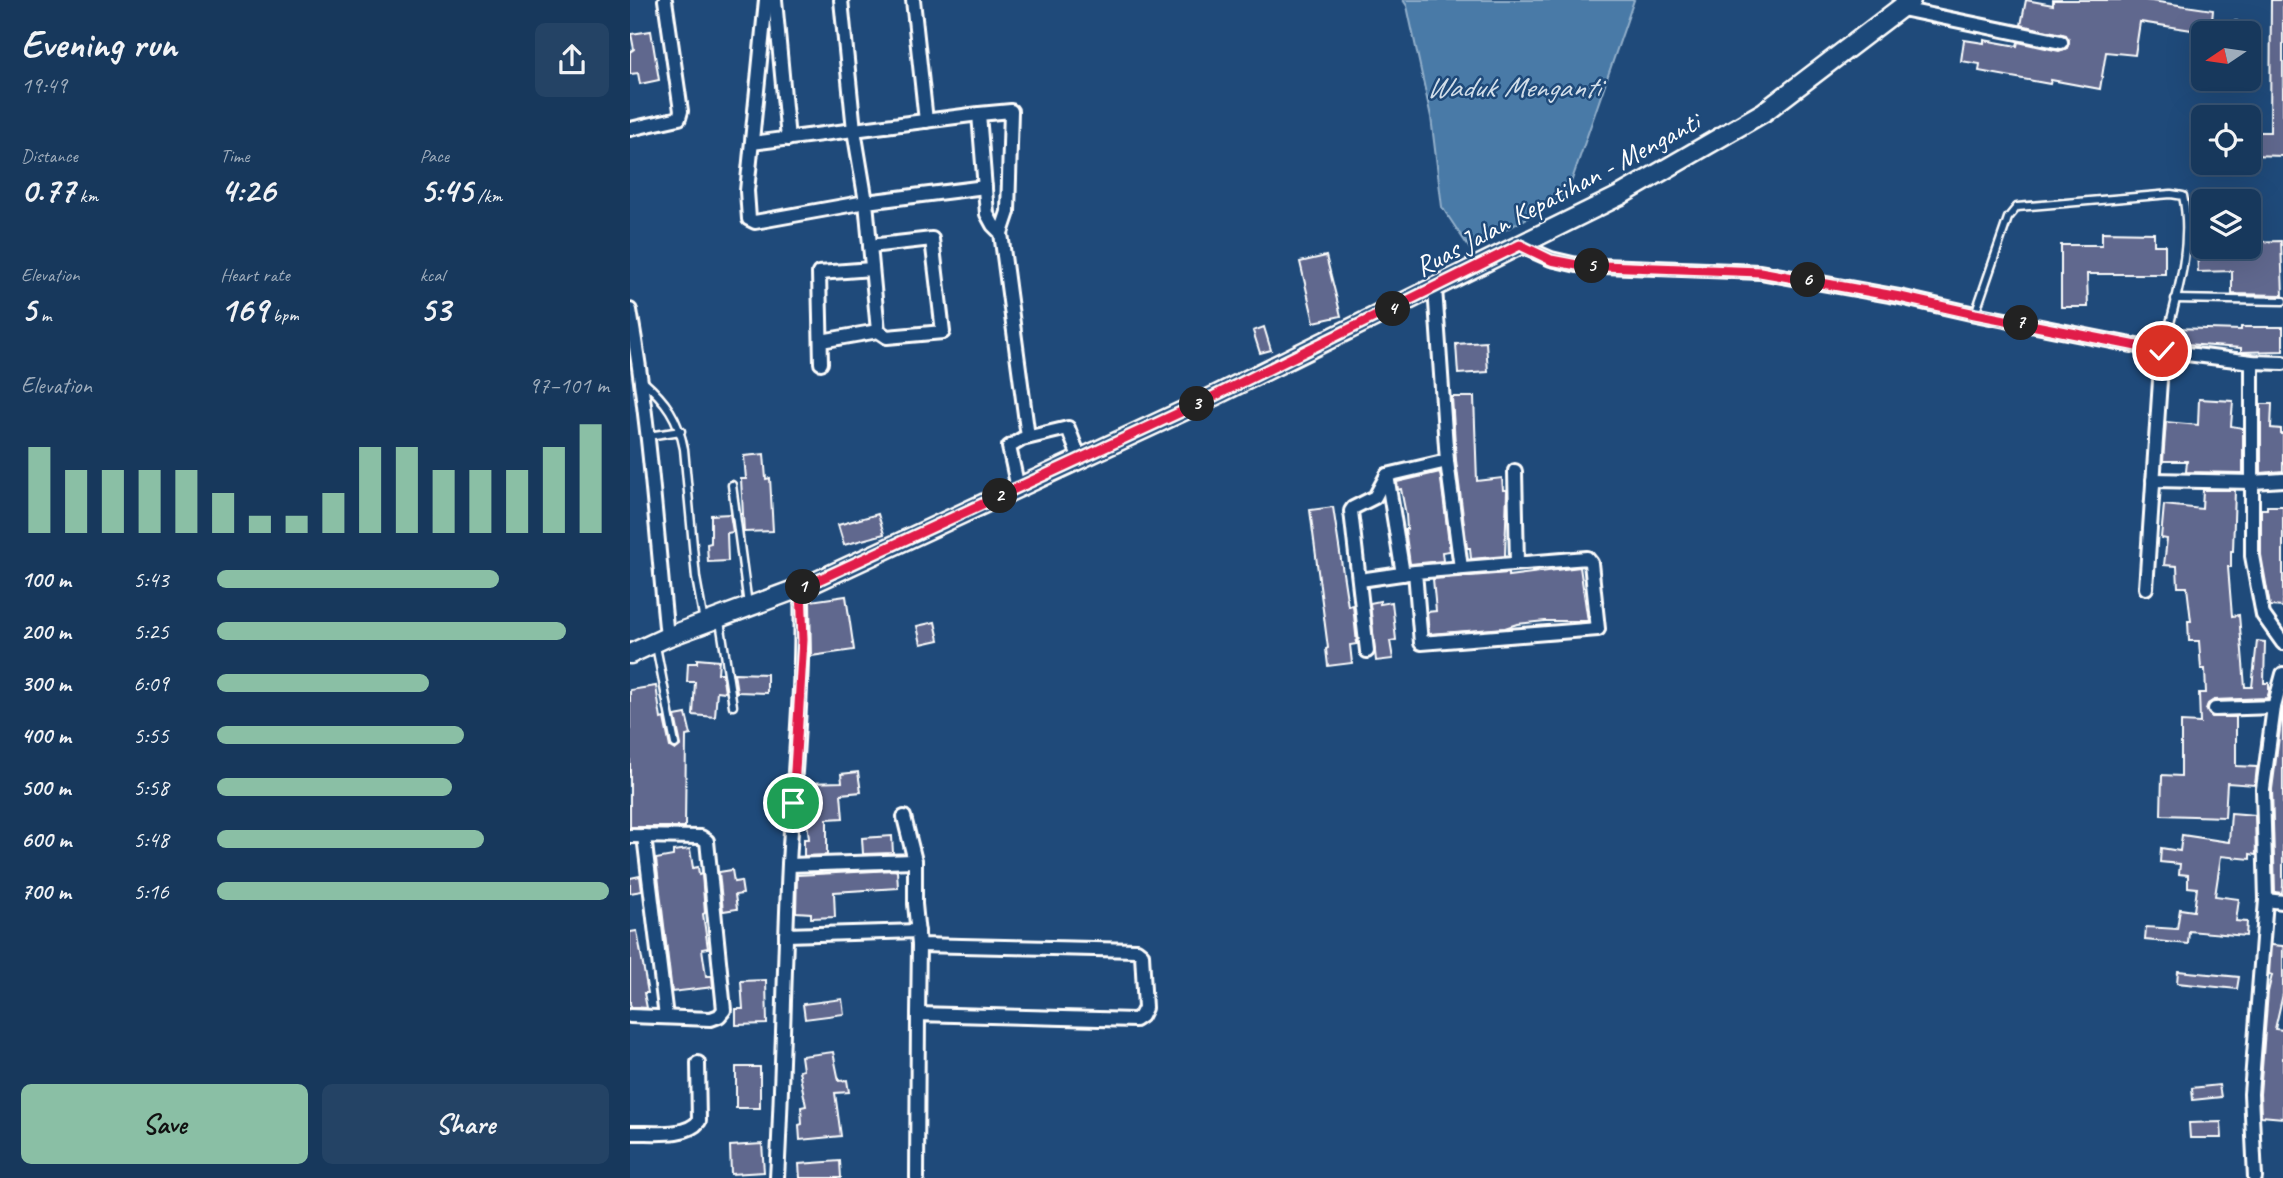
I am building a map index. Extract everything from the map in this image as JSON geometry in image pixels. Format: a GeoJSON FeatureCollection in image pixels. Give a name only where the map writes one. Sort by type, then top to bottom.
{"type":"FeatureCollection","features":[{"type":"Feature","properties":{"kind":"main road","name":"Ruas Jalan Kepatihan - Menganti"},"geometry":{"type":"LineString","coordinates":[[630,654],[801,588],[1018,488],[1435,288],[1619,196],[1764,113],[1907,4]]}},
{"type":"Feature","properties":{"kind":"street"},"geometry":{"type":"LineString","coordinates":[[630,130],[673,121],[679,118],[681,111],[665,0]]}},
{"type":"Feature","properties":{"kind":"street"},"geometry":{"type":"LineString","coordinates":[[766,0],[747,191],[749,219],[755,222],[866,202],[985,187]]}},
{"type":"Feature","properties":{"kind":"street"},"geometry":{"type":"LineString","coordinates":[[775,0],[788,139]]}},
{"type":"Feature","properties":{"kind":"street"},"geometry":{"type":"LineString","coordinates":[[841,0],[854,130],[866,202],[878,331]]}},
{"type":"Feature","properties":{"kind":"street"},"geometry":{"type":"LineString","coordinates":[[913,0],[926,121]]}},
{"type":"Feature","properties":{"kind":"street"},"geometry":{"type":"LineString","coordinates":[[1907,4],[2061,42]]}},
{"type":"Feature","properties":{"kind":"street"},"geometry":{"type":"LineString","coordinates":[[752,143],[1011,111],[1008,212],[1000,233],[1028,437]]}},
{"type":"Feature","properties":{"kind":"street"},"geometry":{"type":"LineString","coordinates":[[979,114],[987,214],[1000,233]]}},
{"type":"Feature","properties":{"kind":"street"},"geometry":{"type":"LineString","coordinates":[[821,341],[878,331],[887,337],[943,332],[932,239],[870,246]]}},
{"type":"Feature","properties":{"kind":"street"},"geometry":{"type":"LineString","coordinates":[[1520,245],[1551,260],[1577,265],[1760,272],[1888,294],[2162,351],[2283,363]]}},
{"type":"Feature","properties":{"kind":"street"},"geometry":{"type":"LineString","coordinates":[[821,363],[819,272],[873,269]]}},
{"type":"Feature","properties":{"kind":"street"},"geometry":{"type":"LineString","coordinates":[[1435,288],[1447,461],[1461,568]]}},
{"type":"Feature","properties":{"kind":"street"},"geometry":{"type":"LineString","coordinates":[[630,310],[643,381],[661,640]]}},
{"type":"Feature","properties":{"kind":"street"},"geometry":{"type":"LineString","coordinates":[[2146,588],[2162,351]]}},
{"type":"Feature","properties":{"kind":"street"},"geometry":{"type":"LineString","coordinates":[[2252,362],[2252,556],[2263,615],[2283,643]]}},
{"type":"Feature","properties":{"kind":"street"},"geometry":{"type":"LineString","coordinates":[[1018,488],[1009,447],[1028,437],[1068,428],[1080,459]]}},
{"type":"Feature","properties":{"kind":"street"},"geometry":{"type":"LineString","coordinates":[[1367,651],[1351,511],[1375,496],[1387,475],[1447,461]]}},
{"type":"Feature","properties":{"kind":"street"},"geometry":{"type":"LineString","coordinates":[[1515,471],[1517,563]]}},
{"type":"Feature","properties":{"kind":"street"},"geometry":{"type":"LineString","coordinates":[[1360,580],[1409,573],[1461,568],[1590,559],[1598,629],[1421,643],[1409,573],[1387,475]]}},
{"type":"Feature","properties":{"kind":"street"},"geometry":{"type":"LineString","coordinates":[[2153,480],[2283,480]]}},
{"type":"Feature","properties":{"kind":"street"},"geometry":{"type":"LineString","coordinates":[[777,1178],[783,1079],[789,865],[803,640],[801,588]]}},
{"type":"Feature","properties":{"kind":"street"},"geometry":{"type":"LineString","coordinates":[[2256,1178],[2251,1094],[2266,900],[2263,789],[2274,707],[2283,674]]}},
{"type":"Feature","properties":{"kind":"street"},"geometry":{"type":"LineString","coordinates":[[2215,709],[2274,707]]}},
{"type":"Feature","properties":{"kind":"street"},"geometry":{"type":"LineString","coordinates":[[904,817],[915,861],[919,945],[917,1178]]}},
{"type":"Feature","properties":{"kind":"street"},"geometry":{"type":"LineString","coordinates":[[630,836],[701,837],[708,841],[724,1010],[719,1016],[710,1019],[630,1016]]}},
{"type":"Feature","properties":{"kind":"street"},"geometry":{"type":"LineString","coordinates":[[644,836],[666,1017]]}},
{"type":"Feature","properties":{"kind":"street"},"geometry":{"type":"LineString","coordinates":[[789,865],[915,861]]}},
{"type":"Feature","properties":{"kind":"street"},"geometry":{"type":"LineString","coordinates":[[2266,900],[2283,902]]}},
{"type":"Feature","properties":{"kind":"street"},"geometry":{"type":"LineString","coordinates":[[786,935],[918,930]]}},
{"type":"Feature","properties":{"kind":"street"},"geometry":{"type":"LineString","coordinates":[[918,1014],[1135,1020],[1145,1008],[1142,954],[1137,950],[919,945]]}},
{"type":"Feature","properties":{"kind":"street"},"geometry":{"type":"LineString","coordinates":[[630,1132],[685,1131],[694,1128],[699,1121],[698,1063]]}},
{"type":"Feature","properties":{"kind":"lane"},"geometry":{"type":"LineString","coordinates":[[1975,314],[2008,218],[2017,207],[2171,194],[2183,197],[2184,252],[2162,351]]}},
{"type":"Feature","properties":{"kind":"lane"},"geometry":{"type":"LineString","coordinates":[[2175,299],[2283,301]]}},
{"type":"Feature","properties":{"kind":"lane"},"geometry":{"type":"LineString","coordinates":[[643,381],[670,407],[681,431],[696,578],[712,622],[733,706]]}},
{"type":"Feature","properties":{"kind":"lane"},"geometry":{"type":"LineString","coordinates":[[646,436],[681,431]]}},
{"type":"Feature","properties":{"kind":"lane"},"geometry":{"type":"LineString","coordinates":[[732,485],[748,608]]}},
{"type":"Feature","properties":{"kind":"lane"},"geometry":{"type":"LineString","coordinates":[[661,640],[675,744]]}},
{"type":"Feature","properties":{"kind":"water","name":"Waduk Menganti"},"geometry":{"type":"Polygon","coordinates":[[[1403,0],[1634,0],[1566,197],[1470,249],[1442,207],[1431,117],[1407,6],[1403,0]]]}},
{"type":"Feature","properties":{"kind":"building"},"geometry":{"type":"Polygon","coordinates":[[[2026,0],[2053,5],[2053,0],[2145,0],[2213,10],[2212,21],[2191,21],[2191,30],[2140,22],[2135,55],[2106,52],[2100,89],[2051,80],[2050,84],[1979,71],[1980,64],[1961,61],[1964,40],[1984,43],[1984,40],[2017,46],[2018,42],[2059,51],[2067,48],[2069,40],[2066,35],[2021,25],[2026,0]]]}},
{"type":"Feature","properties":{"kind":"building"},"geometry":{"type":"Polygon","coordinates":[[[2271,0],[2283,0],[2283,156],[2261,155],[2261,132],[2270,132],[2271,0]]]}},
{"type":"Feature","properties":{"kind":"building"},"geometry":{"type":"Polygon","coordinates":[[[651,31],[659,80],[640,84],[638,73],[630,74],[630,52],[634,49],[631,34],[651,31]]]}},
{"type":"Feature","properties":{"kind":"building"},"geometry":{"type":"Polygon","coordinates":[[[2102,232],[2154,233],[2154,245],[2165,245],[2165,274],[2087,274],[2088,307],[2061,307],[2061,245],[2102,245],[2102,232]]]}},
{"type":"Feature","properties":{"kind":"building"},"geometry":{"type":"Polygon","coordinates":[[[2281,241],[2283,295],[2232,294],[2232,271],[2198,272],[2197,259],[2261,259],[2261,242],[2281,241]]]}},
{"type":"Feature","properties":{"kind":"building"},"geometry":{"type":"Polygon","coordinates":[[[1326,256],[1341,316],[1314,322],[1300,262],[1326,256]]]}},
{"type":"Feature","properties":{"kind":"building"},"geometry":{"type":"Polygon","coordinates":[[[1264,327],[1271,350],[1260,353],[1253,331],[1264,327]]]}},
{"type":"Feature","properties":{"kind":"building"},"geometry":{"type":"Polygon","coordinates":[[[2241,327],[2283,327],[2283,351],[2241,352],[2241,348],[2171,343],[2174,328],[2241,330],[2241,327]]]}},
{"type":"Feature","properties":{"kind":"building"},"geometry":{"type":"Polygon","coordinates":[[[1486,342],[1488,372],[1458,374],[1456,344],[1486,342]]]}},
{"type":"Feature","properties":{"kind":"building"},"geometry":{"type":"Polygon","coordinates":[[[1452,397],[1474,397],[1477,481],[1502,478],[1503,490],[1507,490],[1505,556],[1471,559],[1470,548],[1467,548],[1456,460],[1452,397]]]}},
{"type":"Feature","properties":{"kind":"building"},"geometry":{"type":"Polygon","coordinates":[[[2199,399],[2233,401],[2231,426],[2243,428],[2243,473],[2186,472],[2187,461],[2163,461],[2166,422],[2198,425],[2199,399]]]}},
{"type":"Feature","properties":{"kind":"building"},"geometry":{"type":"Polygon","coordinates":[[[2261,404],[2272,404],[2271,428],[2281,429],[2283,434],[2283,471],[2261,473],[2261,404]]]}},
{"type":"Feature","properties":{"kind":"building"},"geometry":{"type":"Polygon","coordinates":[[[764,454],[766,479],[770,478],[773,531],[744,532],[741,479],[746,479],[744,456],[764,454]]]}},
{"type":"Feature","properties":{"kind":"building"},"geometry":{"type":"Polygon","coordinates":[[[1440,472],[1450,551],[1442,552],[1443,561],[1410,564],[1405,529],[1406,515],[1397,482],[1440,472]]]}},
{"type":"Feature","properties":{"kind":"building"},"geometry":{"type":"Polygon","coordinates":[[[2203,490],[2235,490],[2233,551],[2231,567],[2228,567],[2232,616],[2239,615],[2245,687],[2252,687],[2257,641],[2265,642],[2264,683],[2269,683],[2267,698],[2214,700],[2206,709],[2212,717],[2236,717],[2236,766],[2257,767],[2255,785],[2227,783],[2225,817],[2161,815],[2162,775],[2181,776],[2181,722],[2200,723],[2199,693],[2206,693],[2205,669],[2201,669],[2199,641],[2189,641],[2188,621],[2191,621],[2187,587],[2178,587],[2177,566],[2164,565],[2167,539],[2161,538],[2164,505],[2202,509],[2203,490]]]}},
{"type":"Feature","properties":{"kind":"building"},"geometry":{"type":"Polygon","coordinates":[[[2267,506],[2283,506],[2283,607],[2270,606],[2261,555],[2261,509],[2267,509],[2267,506]]]}},
{"type":"Feature","properties":{"kind":"building"},"geometry":{"type":"Polygon","coordinates":[[[1333,507],[1348,606],[1353,605],[1357,644],[1350,645],[1352,663],[1328,666],[1310,510],[1333,507]]]}},
{"type":"Feature","properties":{"kind":"building"},"geometry":{"type":"Polygon","coordinates":[[[730,514],[733,532],[727,533],[728,561],[708,562],[707,544],[711,543],[711,515],[730,514]]]}},
{"type":"Feature","properties":{"kind":"building"},"geometry":{"type":"Polygon","coordinates":[[[878,514],[884,534],[844,545],[838,525],[878,514]]]}},
{"type":"Feature","properties":{"kind":"building"},"geometry":{"type":"Polygon","coordinates":[[[1580,567],[1588,621],[1545,621],[1505,628],[1429,634],[1427,612],[1436,611],[1433,579],[1508,573],[1508,576],[1580,567]]]}},
{"type":"Feature","properties":{"kind":"building"},"geometry":{"type":"Polygon","coordinates":[[[846,596],[854,650],[811,656],[810,601],[846,596]]]}},
{"type":"Feature","properties":{"kind":"building"},"geometry":{"type":"Polygon","coordinates":[[[1380,601],[1380,604],[1392,602],[1396,640],[1390,641],[1393,659],[1376,661],[1370,603],[1380,601]]]}},
{"type":"Feature","properties":{"kind":"building"},"geometry":{"type":"Polygon","coordinates":[[[935,622],[939,640],[921,644],[917,626],[935,622]]]}},
{"type":"Feature","properties":{"kind":"building"},"geometry":{"type":"Polygon","coordinates":[[[697,659],[719,661],[718,673],[722,673],[725,692],[717,691],[715,717],[693,715],[695,682],[687,682],[688,663],[697,663],[697,659]]]}},
{"type":"Feature","properties":{"kind":"building"},"geometry":{"type":"Polygon","coordinates":[[[734,673],[767,674],[767,693],[737,692],[734,673]]]}},
{"type":"Feature","properties":{"kind":"building"},"geometry":{"type":"Polygon","coordinates":[[[656,686],[661,719],[664,718],[670,747],[675,750],[681,745],[675,716],[686,714],[691,735],[686,736],[685,827],[630,827],[630,690],[656,686]]]}},
{"type":"Feature","properties":{"kind":"building"},"geometry":{"type":"Polygon","coordinates":[[[2283,707],[2282,893],[2275,892],[2272,789],[2283,707]]]}},
{"type":"Feature","properties":{"kind":"building"},"geometry":{"type":"Polygon","coordinates":[[[858,772],[861,792],[841,794],[843,818],[827,819],[827,855],[804,856],[804,839],[809,839],[805,803],[808,803],[807,783],[842,782],[841,774],[858,772]]]}},
{"type":"Feature","properties":{"kind":"building"},"geometry":{"type":"Polygon","coordinates":[[[2231,813],[2255,815],[2256,855],[2250,854],[2250,859],[2221,856],[2215,896],[2239,899],[2236,921],[2247,922],[2246,936],[2189,931],[2188,944],[2145,940],[2146,927],[2177,929],[2180,909],[2194,911],[2197,888],[2188,887],[2188,875],[2179,874],[2180,864],[2160,862],[2161,848],[2180,851],[2182,835],[2229,842],[2231,813]]]}},
{"type":"Feature","properties":{"kind":"building"},"geometry":{"type":"Polygon","coordinates":[[[892,836],[893,853],[863,854],[862,838],[892,836]]]}},
{"type":"Feature","properties":{"kind":"building"},"geometry":{"type":"Polygon","coordinates":[[[690,849],[693,868],[698,867],[699,875],[702,874],[703,914],[708,948],[702,949],[706,976],[712,976],[713,987],[672,992],[656,859],[673,856],[673,851],[690,849]]]}},
{"type":"Feature","properties":{"kind":"building"},"geometry":{"type":"Polygon","coordinates":[[[732,870],[734,882],[741,881],[743,894],[735,895],[737,909],[723,911],[719,872],[732,870]]]}},
{"type":"Feature","properties":{"kind":"building"},"geometry":{"type":"Polygon","coordinates":[[[897,871],[898,888],[834,892],[835,917],[811,918],[811,913],[796,912],[797,875],[897,871]]]}},
{"type":"Feature","properties":{"kind":"building"},"geometry":{"type":"Polygon","coordinates":[[[640,876],[642,891],[630,893],[630,878],[640,876]]]}},
{"type":"Feature","properties":{"kind":"building"},"geometry":{"type":"Polygon","coordinates":[[[637,931],[648,993],[644,993],[647,1008],[631,1007],[630,1004],[630,932],[637,931]]]}},
{"type":"Feature","properties":{"kind":"building"},"geometry":{"type":"Polygon","coordinates":[[[2271,945],[2283,946],[2283,994],[2275,1029],[2283,1030],[2283,1118],[2261,1116],[2260,1094],[2268,992],[2272,975],[2269,974],[2271,945]]]}},
{"type":"Feature","properties":{"kind":"building"},"geometry":{"type":"Polygon","coordinates":[[[2178,971],[2239,977],[2237,989],[2177,983],[2178,971]]]}},
{"type":"Feature","properties":{"kind":"building"},"geometry":{"type":"Polygon","coordinates":[[[766,980],[767,1024],[736,1025],[736,1009],[743,1009],[741,981],[766,980]]]}},
{"type":"Feature","properties":{"kind":"building"},"geometry":{"type":"Polygon","coordinates":[[[842,999],[844,1014],[805,1019],[803,1004],[842,999]]]}},
{"type":"Feature","properties":{"kind":"building"},"geometry":{"type":"Polygon","coordinates":[[[833,1052],[839,1081],[847,1080],[849,1092],[835,1093],[841,1136],[800,1140],[801,1107],[806,1106],[799,1071],[803,1070],[801,1056],[833,1052]]]}},
{"type":"Feature","properties":{"kind":"building"},"geometry":{"type":"Polygon","coordinates":[[[736,1067],[760,1067],[760,1108],[736,1108],[736,1067]]]}},
{"type":"Feature","properties":{"kind":"building"},"geometry":{"type":"Polygon","coordinates":[[[2219,1085],[2221,1097],[2193,1100],[2192,1088],[2219,1085]]]}},
{"type":"Feature","properties":{"kind":"building"},"geometry":{"type":"Polygon","coordinates":[[[2221,1122],[2222,1138],[2190,1138],[2189,1123],[2221,1122]]]}},
{"type":"Feature","properties":{"kind":"building"},"geometry":{"type":"Polygon","coordinates":[[[762,1144],[764,1172],[731,1174],[730,1146],[762,1144]]]}},
{"type":"Feature","properties":{"kind":"building"},"geometry":{"type":"Polygon","coordinates":[[[840,1161],[841,1178],[800,1178],[799,1164],[840,1161]]]}},
{"type":"Feature","properties":{"kind":"route"},"geometry":{"type":"LineString","coordinates":[[793,803],[803,640],[801,588],[1196,405],[1520,245],[1551,260],[1577,265],[1760,272],[1900,297],[2162,351]]}}]}
